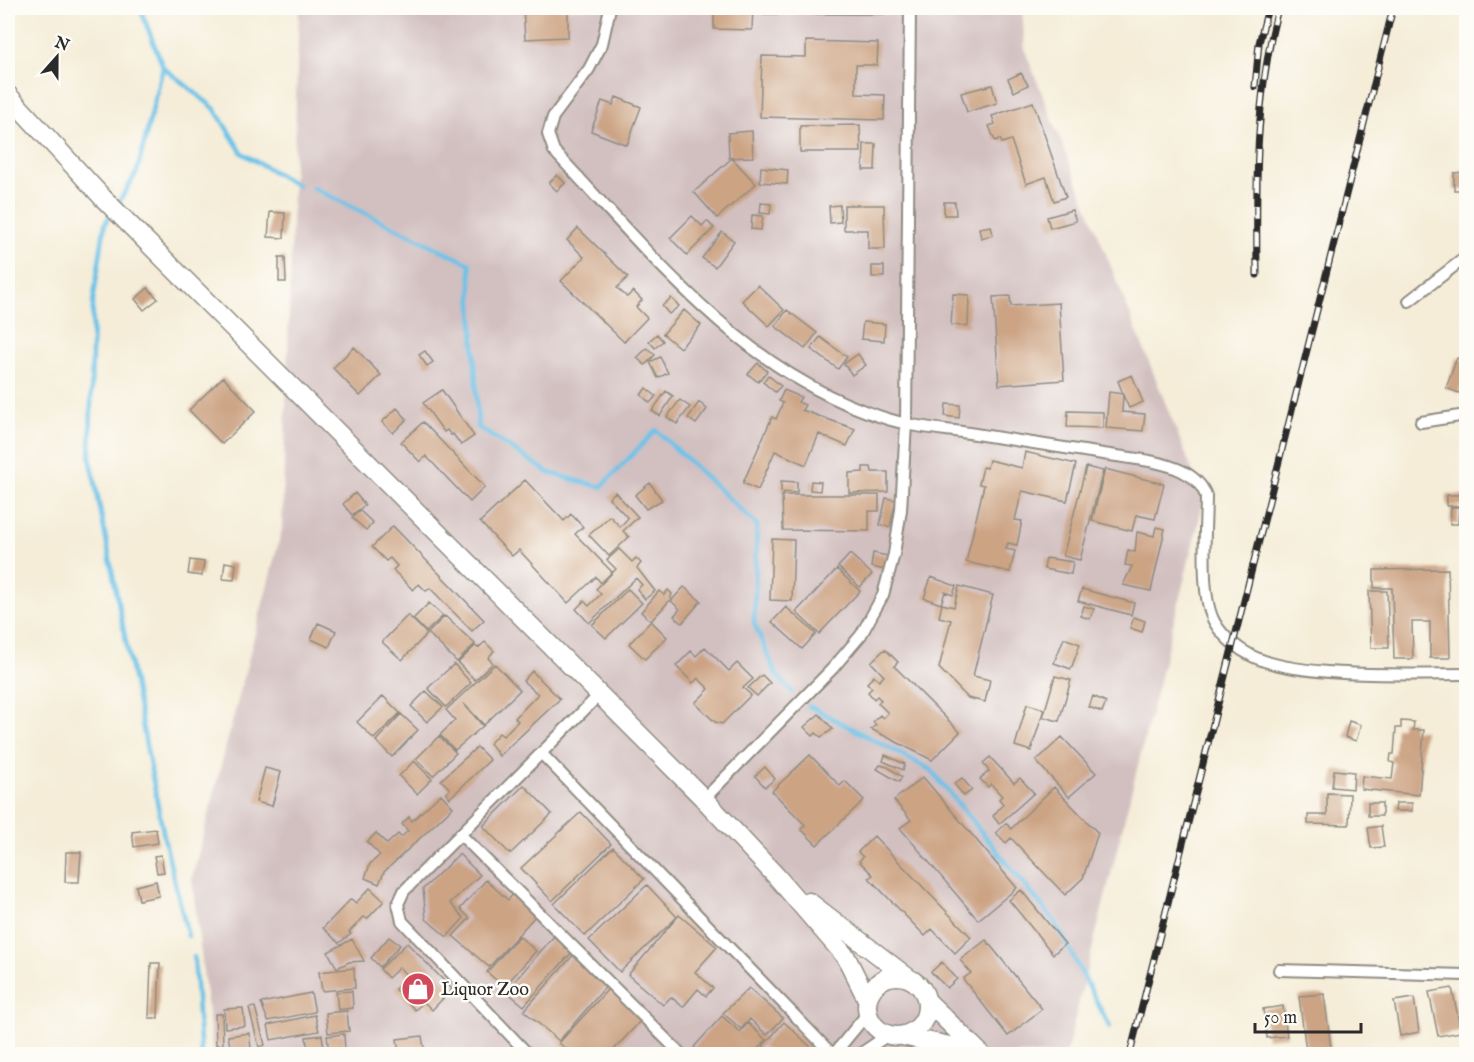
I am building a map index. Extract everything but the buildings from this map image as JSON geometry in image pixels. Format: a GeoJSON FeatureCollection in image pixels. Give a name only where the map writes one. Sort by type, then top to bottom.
{"type":"FeatureCollection","features":[{"type":"Feature","properties":{"kind":"highway"},"geometry":{"type":"LineString","coordinates":[[8,94],[103,198],[598,696],[704,799],[777,877],[846,957],[879,1031],[959,1048],[969,1054]]}},
{"type":"Feature","properties":{"kind":"highway"},"geometry":{"type":"LineString","coordinates":[[777,877],[920,986],[927,1001],[981,1054]]}},
{"type":"Feature","properties":{"kind":"highway"},"geometry":{"type":"LineString","coordinates":[[867,1007],[878,982],[897,975],[906,977]]}},
{"type":"Feature","properties":{"kind":"highway"},"geometry":{"type":"LineString","coordinates":[[895,1035],[912,1033],[924,1020],[927,1001]]}},
{"type":"Feature","properties":{"kind":"street"},"geometry":{"type":"LineString","coordinates":[[610,8],[602,44],[589,69],[553,117],[548,134],[554,151],[701,306],[747,346],[794,378],[843,403],[906,423],[1121,457],[1167,466],[1193,477],[1203,486],[1206,496],[1206,593],[1212,616],[1225,636],[1253,657],[1291,667],[1467,674]]}},
{"type":"Feature","properties":{"kind":"street"},"geometry":{"type":"LineString","coordinates":[[704,799],[833,668],[861,635],[883,595],[894,554],[901,510],[906,423],[909,8]]}},
{"type":"Feature","properties":{"kind":"street"},"geometry":{"type":"LineString","coordinates":[[1409,301],[1467,257]]}},
{"type":"Feature","properties":{"kind":"street"},"geometry":{"type":"LineString","coordinates":[[1421,422],[1467,415]]}},
{"type":"Feature","properties":{"kind":"street"},"geometry":{"type":"LineString","coordinates":[[528,1054],[402,921],[398,904],[405,891],[598,696]]}},
{"type":"Feature","properties":{"kind":"street"},"geometry":{"type":"LineString","coordinates":[[542,754],[833,1054],[867,1007]]}},
{"type":"Feature","properties":{"kind":"street"},"geometry":{"type":"LineString","coordinates":[[460,834],[681,1054]]}},
{"type":"Feature","properties":{"kind":"street"},"geometry":{"type":"LineString","coordinates":[[1279,970],[1467,975]]}},
{"type":"Feature","properties":{"kind":"street"},"geometry":{"type":"LineString","coordinates":[[860,1054],[895,1035]]}},
{"type":"Feature","properties":{"kind":"street"},"geometry":{"type":"LineString","coordinates":[[924,1040],[941,1054]]}},
{"type":"Feature","properties":{"kind":"shaded area"},"geometry":{"type":"Polygon","coordinates":[[[299,8],[1022,8],[1025,51],[1204,500],[1066,1054],[213,1054],[192,878],[282,529],[299,8]]]}},
{"type":"Feature","properties":{"kind":"waterway"},"geometry":{"type":"LineString","coordinates":[[116,207],[137,172],[163,67],[140,8]]}},
{"type":"Feature","properties":{"kind":"waterway"},"geometry":{"type":"LineString","coordinates":[[163,67],[214,108],[242,153],[298,186]]}},
{"type":"Feature","properties":{"kind":"waterway"},"geometry":{"type":"LineString","coordinates":[[313,188],[470,264],[478,427],[549,473],[601,487],[656,430],[757,525],[754,623],[776,674],[792,692]]}},
{"type":"Feature","properties":{"kind":"waterway"},"geometry":{"type":"LineString","coordinates":[[111,214],[105,223],[93,302],[90,457],[165,842],[188,936]]}},
{"type":"Feature","properties":{"kind":"waterway"},"geometry":{"type":"LineString","coordinates":[[809,706],[931,770],[1055,922],[1110,1027]]}},
{"type":"Feature","properties":{"kind":"waterway"},"geometry":{"type":"LineString","coordinates":[[194,957],[201,1054]]}},
{"type":"Feature","properties":{"kind":"railway"},"geometry":{"type":"LineString","coordinates":[[1255,87],[1259,43],[1268,8]]}},
{"type":"Feature","properties":{"kind":"railway"},"geometry":{"type":"LineString","coordinates":[[1257,275],[1258,140],[1270,41],[1278,8]]}},
{"type":"Feature","properties":{"kind":"railway"},"geometry":{"type":"LineString","coordinates":[[1130,1054],[1393,8]]}},
{"type":"Feature","properties":{"kind":"place","name":"Liquor Zoo"},"geometry":{"type":"Point","coordinates":[418,989]}}]}
